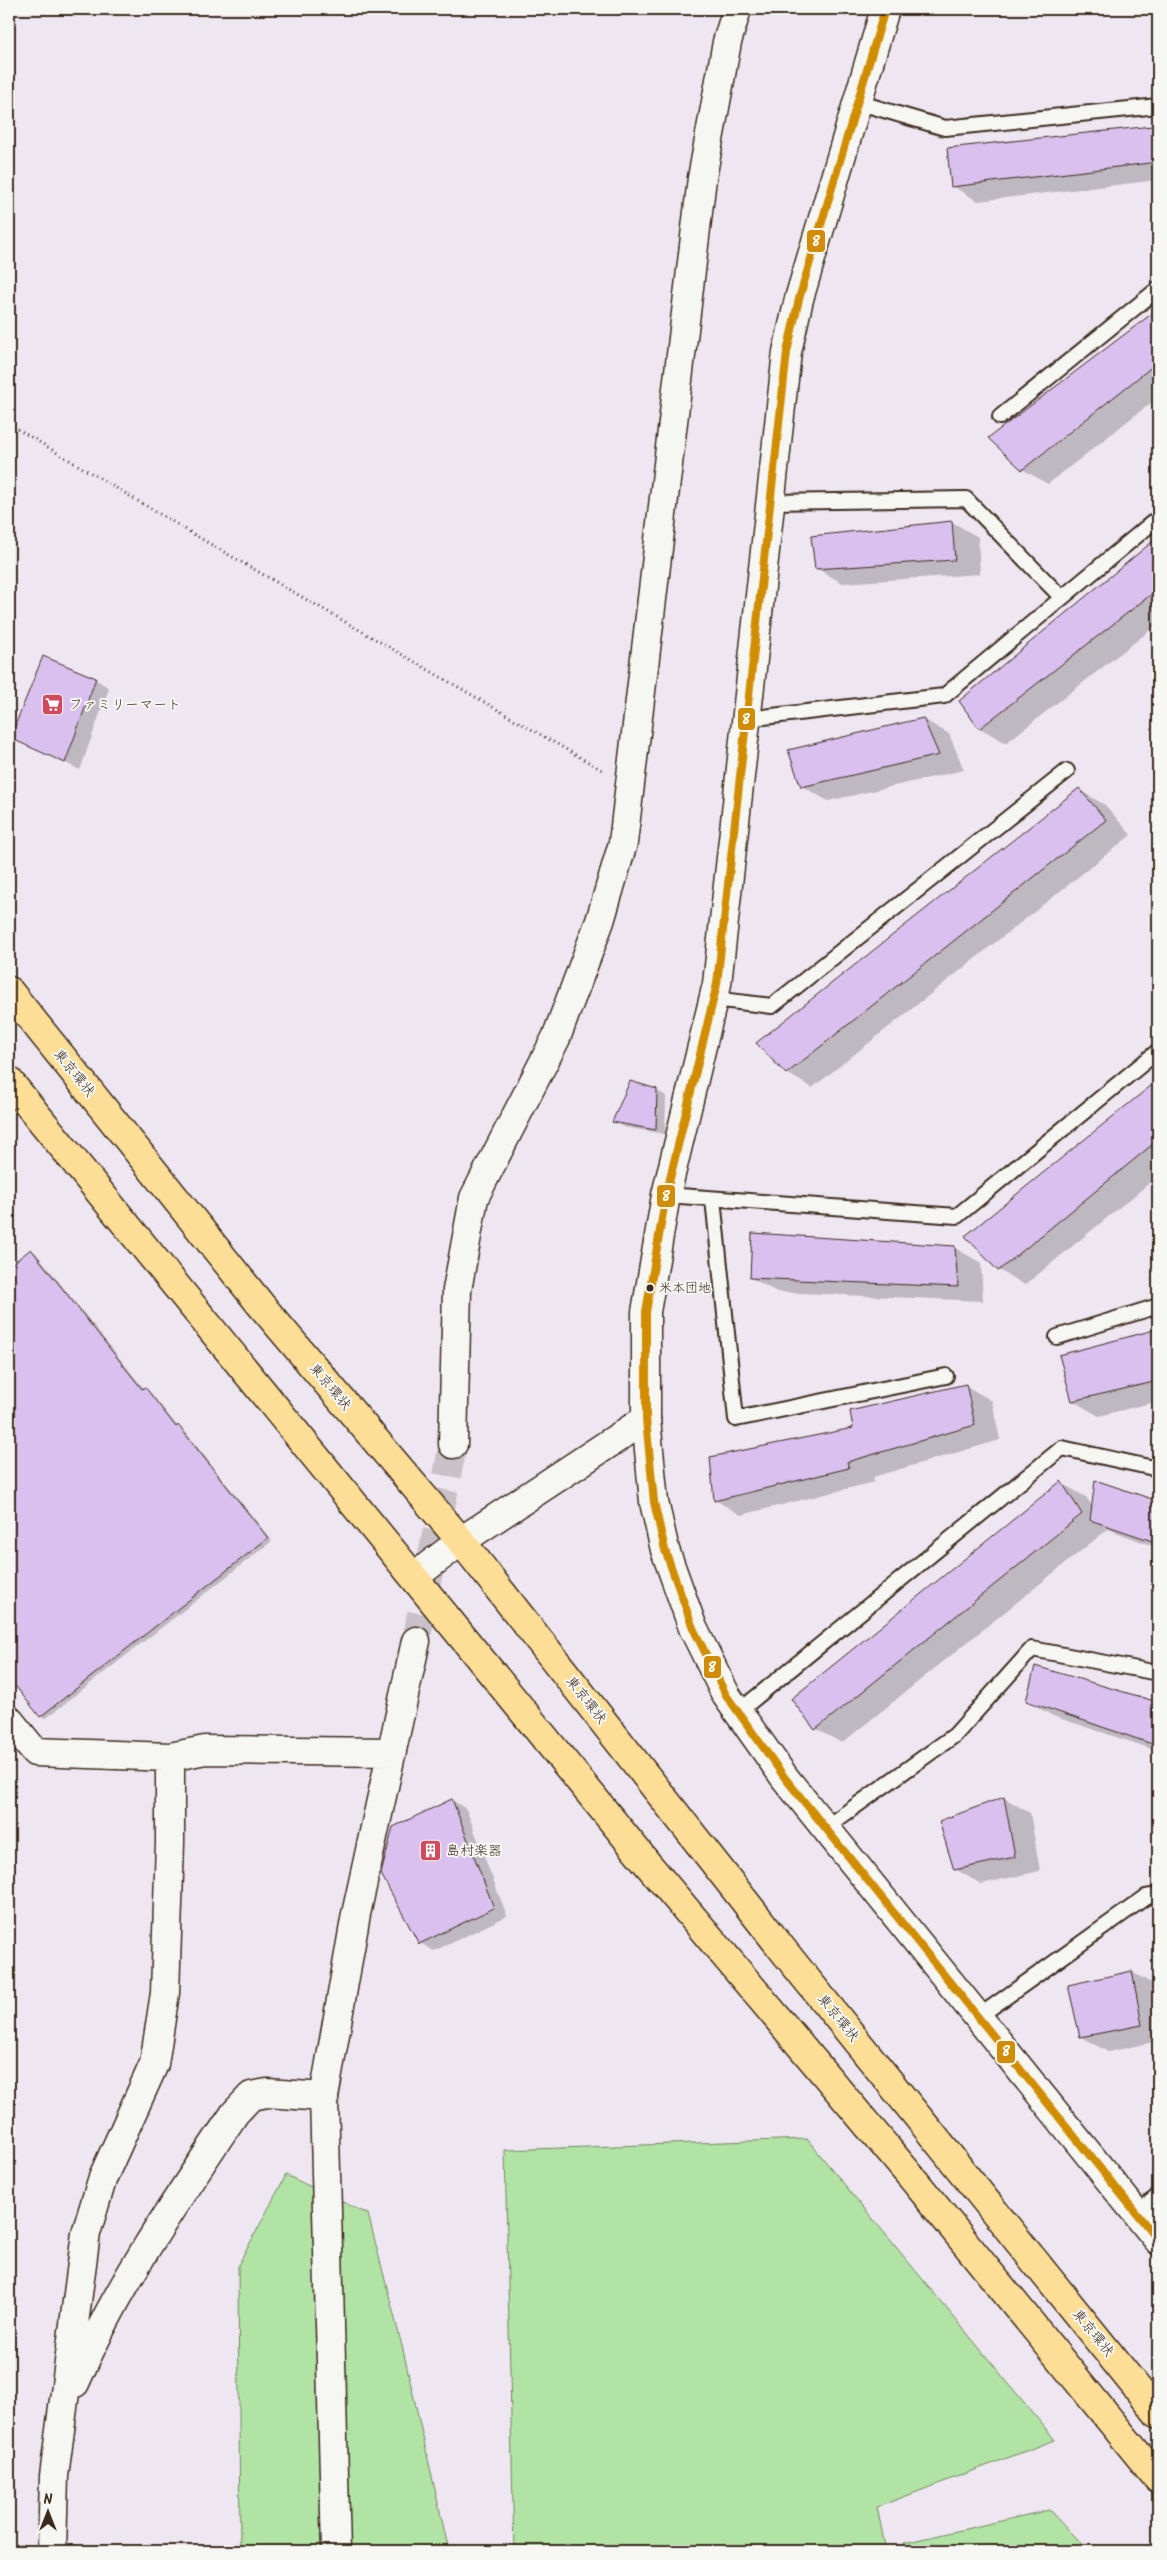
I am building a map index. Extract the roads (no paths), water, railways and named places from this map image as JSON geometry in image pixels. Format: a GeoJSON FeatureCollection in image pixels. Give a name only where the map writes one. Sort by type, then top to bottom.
{"type":"FeatureCollection","features":[{"type":"Feature","properties":{"kind":"highway","name":"東京環状"},"geometry":{"type":"LineString","coordinates":[[9,991],[261,1305],[461,1541],[787,1955],[1158,2414]]}},
{"type":"Feature","properties":{"kind":"highway"},"geometry":{"type":"LineString","coordinates":[[9,1081],[415,1576],[646,1862],[913,2179],[1158,2479]]}},
{"type":"Feature","properties":{"kind":"street"},"geometry":{"type":"LineString","coordinates":[[453,1444],[457,1290],[474,1198],[556,1038],[600,921],[623,844],[702,178],[727,42],[737,9]]}},
{"type":"Feature","properties":{"kind":"street"},"geometry":{"type":"LineString","coordinates":[[885,9],[799,299],[787,352],[717,984],[666,1195],[646,1312],[646,1419],[654,1502],[665,1550],[693,1628],[726,1695],[784,1778],[1158,2240]]}},
{"type":"Feature","properties":{"kind":"street"},"geometry":{"type":"LineString","coordinates":[[415,1576],[461,1541],[646,1419]]}},
{"type":"Feature","properties":{"kind":"street"},"geometry":{"type":"LineString","coordinates":[[336,2551],[324,2097],[356,1914],[416,1641]]}},
{"type":"Feature","properties":{"kind":"street"},"geometry":{"type":"LineString","coordinates":[[9,1720],[35,1752],[170,1757],[205,1750],[392,1752]]}},
{"type":"Feature","properties":{"kind":"street"},"geometry":{"type":"LineString","coordinates":[[52,2551],[54,2476],[86,2233],[103,2176],[154,2064],[165,1993],[170,1843],[170,1757]]}},
{"type":"Feature","properties":{"kind":"street"},"geometry":{"type":"LineString","coordinates":[[64,2407],[91,2345],[148,2243],[235,2113],[251,2096],[267,2093],[324,2097]]}},
{"type":"Feature","properties":{"kind":"lane"},"geometry":{"type":"LineString","coordinates":[[857,102],[945,128],[1158,106]]}},
{"type":"Feature","properties":{"kind":"lane"},"geometry":{"type":"LineString","coordinates":[[1000,417],[1158,289]]}},
{"type":"Feature","properties":{"kind":"lane"},"geometry":{"type":"LineString","coordinates":[[770,502],[966,499],[1062,598]]}},
{"type":"Feature","properties":{"kind":"lane"},"geometry":{"type":"LineString","coordinates":[[746,719],[944,696],[1158,518]]}},
{"type":"Feature","properties":{"kind":"lane"},"geometry":{"type":"LineString","coordinates":[[713,999],[772,1006],[1067,771]]}},
{"type":"Feature","properties":{"kind":"lane"},"geometry":{"type":"LineString","coordinates":[[666,1195],[957,1216],[1158,1051]]}},
{"type":"Feature","properties":{"kind":"lane"},"geometry":{"type":"LineString","coordinates":[[713,1199],[736,1419],[946,1376]]}},
{"type":"Feature","properties":{"kind":"lane"},"geometry":{"type":"LineString","coordinates":[[1057,1337],[1158,1306]]}},
{"type":"Feature","properties":{"kind":"lane"},"geometry":{"type":"LineString","coordinates":[[738,1712],[1062,1448],[1158,1469]]}},
{"type":"Feature","properties":{"kind":"lane"},"geometry":{"type":"LineString","coordinates":[[825,1828],[956,1735],[1032,1649],[1158,1673]]}},
{"type":"Feature","properties":{"kind":"lane"},"geometry":{"type":"LineString","coordinates":[[978,2017],[1146,1897],[1158,1895]]}},
{"type":"Feature","properties":{"kind":"lane"},"geometry":{"type":"LineString","coordinates":[[1136,2213],[1158,2196]]}},
{"type":"Feature","properties":{"kind":"tunnel"},"geometry":{"type":"LineString","coordinates":[[416,1641],[453,1444]]}},
{"type":"Feature","properties":{"kind":"place","name":"ファミリーマート"},"geometry":{"type":"Point","coordinates":[53,705]}},
{"type":"Feature","properties":{"kind":"place","name":"米本団地"},"geometry":{"type":"Point","coordinates":[650,1288]}},
{"type":"Feature","properties":{"kind":"place","name":"島村楽器"},"geometry":{"type":"Point","coordinates":[430,1851]}}]}
